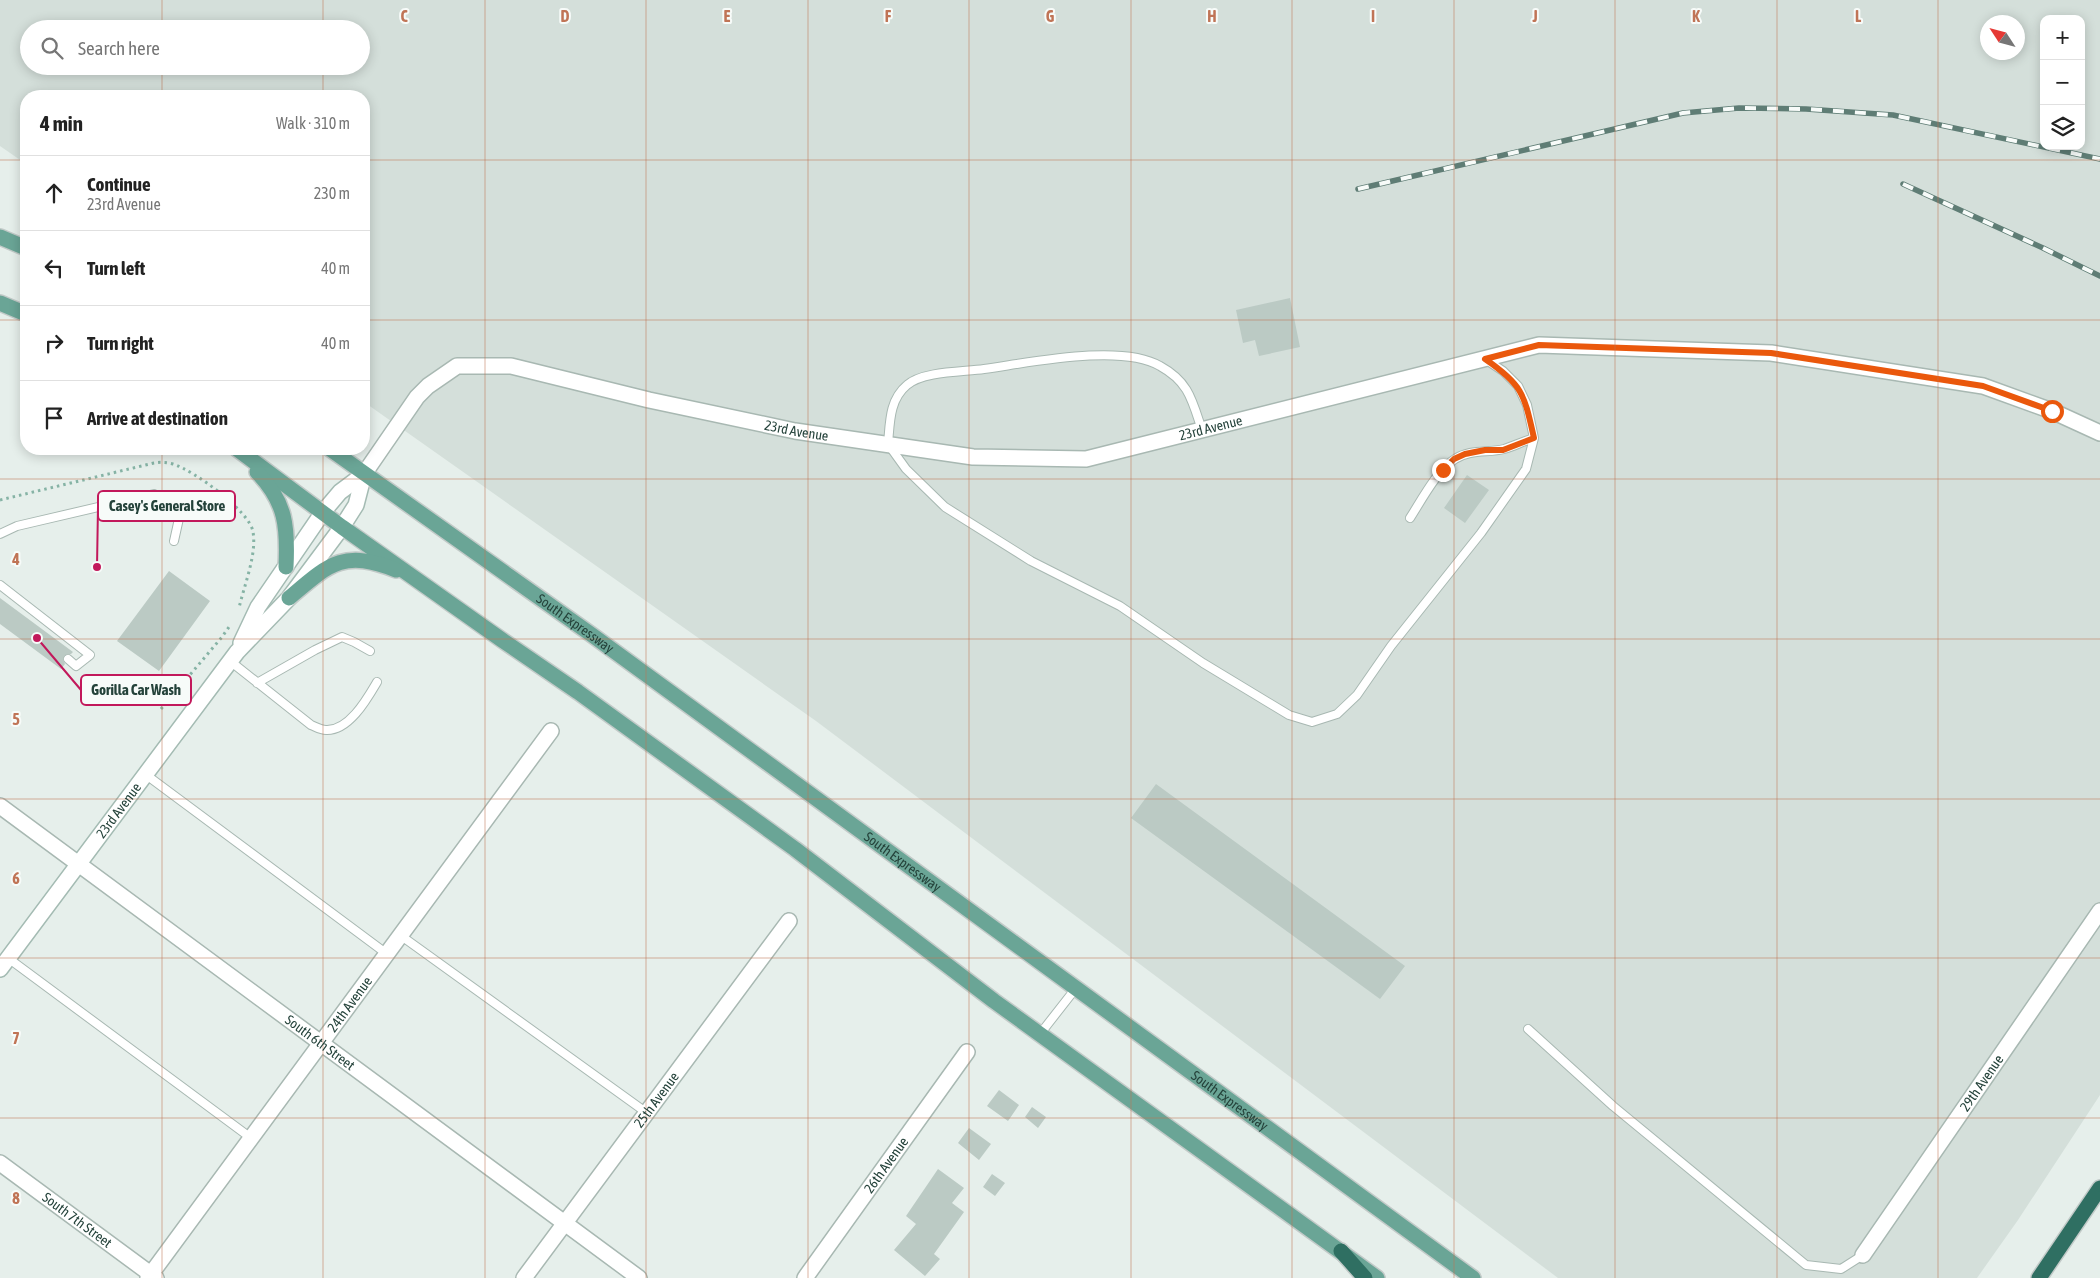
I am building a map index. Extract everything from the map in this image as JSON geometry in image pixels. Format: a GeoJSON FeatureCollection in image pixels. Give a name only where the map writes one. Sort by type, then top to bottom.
{"type":"FeatureCollection","features":[{"type":"Feature","properties":{"kind":"highway"},"geometry":{"type":"LineString","coordinates":[[2039,1278],[2100,1188]]}},
{"type":"Feature","properties":{"kind":"highway"},"geometry":{"type":"LineString","coordinates":[[1341,1251],[1365,1278]]}},
{"type":"Feature","properties":{"kind":"main road"},"geometry":{"type":"LineString","coordinates":[[0,237],[20,245]]}},
{"type":"Feature","properties":{"kind":"main road"},"geometry":{"type":"LineString","coordinates":[[0,303],[20,311]]}},
{"type":"Feature","properties":{"kind":"main road"},"geometry":{"type":"LineString","coordinates":[[241,455],[268,484],[280,504],[285,519],[287,539],[286,567]]}},
{"type":"Feature","properties":{"kind":"main road"},"geometry":{"type":"LineString","coordinates":[[244,455],[342,527],[578,692],[795,848],[1040,1034],[1377,1278]]}},
{"type":"Feature","properties":{"kind":"main road","name":"South Expressway"},"geometry":{"type":"LineString","coordinates":[[338,455],[592,634],[1474,1278]]}},
{"type":"Feature","properties":{"kind":"main road"},"geometry":{"type":"LineString","coordinates":[[289,598],[327,566],[344,560],[381,564],[416,578]]}},
{"type":"Feature","properties":{"kind":"street","name":"23rd Avenue"},"geometry":{"type":"LineString","coordinates":[[233,656],[258,607],[323,512],[340,492],[364,474],[417,397],[428,386],[457,366],[511,366],[649,400],[785,429],[973,457],[1086,459],[1539,345],[1771,353],[1983,386],[2052,411],[2100,434]]}},
{"type":"Feature","properties":{"kind":"street","name":"23rd Avenue"},"geometry":{"type":"LineString","coordinates":[[4,964],[233,656],[289,598],[342,527],[356,505],[364,474]]}},
{"type":"Feature","properties":{"kind":"street","name":"24th Avenue"},"geometry":{"type":"LineString","coordinates":[[151,1277],[551,731]]}},
{"type":"Feature","properties":{"kind":"street","name":"South 6th Street"},"geometry":{"type":"LineString","coordinates":[[0,806],[639,1278]]}},
{"type":"Feature","properties":{"kind":"street","name":"29th Avenue"},"geometry":{"type":"LineString","coordinates":[[1863,1255],[2100,911]]}},
{"type":"Feature","properties":{"kind":"street","name":"25th Avenue"},"geometry":{"type":"LineString","coordinates":[[524,1278],[789,921]]}},
{"type":"Feature","properties":{"kind":"street","name":"26th Avenue"},"geometry":{"type":"LineString","coordinates":[[806,1278],[967,1052]]}},
{"type":"Feature","properties":{"kind":"street","name":"South 7th Street"},"geometry":{"type":"LineString","coordinates":[[0,1163],[151,1277]]}},
{"type":"Feature","properties":{"kind":"lane"},"geometry":{"type":"LineString","coordinates":[[1202,430],[1190,392],[1160,366],[1146,359],[1114,356],[1063,356],[936,374],[908,384],[898,395],[891,408],[888,444],[906,469],[945,506],[1031,561],[1120,606],[1203,663],[1289,715],[1312,722],[1337,714],[1358,695],[1391,646],[1504,502],[1526,468],[1534,438],[1527,405],[1518,386],[1503,371],[1485,359]]}},
{"type":"Feature","properties":{"kind":"lane"},"geometry":{"type":"LineString","coordinates":[[1410,518],[1443,470],[1454,459],[1465,454],[1485,450],[1503,450],[1534,438]]}},
{"type":"Feature","properties":{"kind":"lane"},"geometry":{"type":"LineString","coordinates":[[0,534],[17,526],[154,494],[180,514],[174,541]]}},
{"type":"Feature","properties":{"kind":"lane"},"geometry":{"type":"LineString","coordinates":[[0,585],[90,655],[76,666],[68,659]]}},
{"type":"Feature","properties":{"kind":"lane"},"geometry":{"type":"LineString","coordinates":[[257,683],[342,637],[370,652]]}},
{"type":"Feature","properties":{"kind":"lane"},"geometry":{"type":"LineString","coordinates":[[233,656],[257,683],[311,725],[326,730],[337,729],[350,719],[377,682]]}},
{"type":"Feature","properties":{"kind":"lane"},"geometry":{"type":"LineString","coordinates":[[145,774],[387,954]]}},
{"type":"Feature","properties":{"kind":"lane"},"geometry":{"type":"LineString","coordinates":[[400,935],[647,1113]]}},
{"type":"Feature","properties":{"kind":"lane"},"geometry":{"type":"LineString","coordinates":[[4,964],[251,1138]]}},
{"type":"Feature","properties":{"kind":"lane"},"geometry":{"type":"LineString","coordinates":[[1040,1034],[1076,988]]}},
{"type":"Feature","properties":{"kind":"lane"},"geometry":{"type":"LineString","coordinates":[[1528,1029],[1613,1106],[1806,1265],[1841,1269],[1863,1255]]}},
{"type":"Feature","properties":{"kind":"shaded area"},"geometry":{"type":"Polygon","coordinates":[[[0,0],[2100,0],[2100,1095],[2018,1220],[1977,1278],[1558,1278],[816,721],[370,406],[370,90],[20,90],[20,160],[0,146],[0,0]]]}},
{"type":"Feature","properties":{"kind":"building"},"geometry":{"type":"Polygon","coordinates":[[[1290,298],[1300,347],[1259,356],[1255,340],[1243,343],[1236,310],[1290,298]]]}},
{"type":"Feature","properties":{"kind":"building"},"geometry":{"type":"Polygon","coordinates":[[[1467,475],[1489,490],[1465,523],[1444,508],[1467,475]]]}},
{"type":"Feature","properties":{"kind":"building"},"geometry":{"type":"Polygon","coordinates":[[[169,571],[210,601],[159,671],[117,641],[169,571]]]}},
{"type":"Feature","properties":{"kind":"building"},"geometry":{"type":"Polygon","coordinates":[[[0,598],[73,652],[64,656],[65,664],[61,669],[0,624],[0,598]]]}},
{"type":"Feature","properties":{"kind":"building"},"geometry":{"type":"Polygon","coordinates":[[[1156,784],[1405,966],[1380,999],[1131,818],[1156,784]]]}},
{"type":"Feature","properties":{"kind":"building"},"geometry":{"type":"Polygon","coordinates":[[[999,1090],[1019,1105],[1008,1121],[987,1106],[999,1090]]]}},
{"type":"Feature","properties":{"kind":"building"},"geometry":{"type":"Polygon","coordinates":[[[1032,1107],[1046,1117],[1038,1128],[1025,1117],[1032,1107]]]}},
{"type":"Feature","properties":{"kind":"building"},"geometry":{"type":"Polygon","coordinates":[[[969,1128],[991,1144],[979,1160],[958,1143],[969,1128]]]}},
{"type":"Feature","properties":{"kind":"building"},"geometry":{"type":"Polygon","coordinates":[[[938,1169],[964,1188],[952,1203],[964,1212],[934,1254],[940,1259],[925,1276],[894,1250],[916,1224],[906,1216],[938,1169]]]}},
{"type":"Feature","properties":{"kind":"building"},"geometry":{"type":"Polygon","coordinates":[[[992,1174],[1005,1183],[995,1196],[983,1187],[992,1174]]]}},
{"type":"Feature","properties":{"kind":"railway"},"geometry":{"type":"LineString","coordinates":[[1358,189],[1683,113],[1739,108],[1806,109],[1893,115],[2100,159]]}},
{"type":"Feature","properties":{"kind":"railway"},"geometry":{"type":"LineString","coordinates":[[1903,184],[2100,276]]}},
{"type":"Feature","properties":{"kind":"place","name":"Casey's General Store"},"geometry":{"type":"Point","coordinates":[97,567]}},
{"type":"Feature","properties":{"kind":"place","name":"Gorilla Car Wash"},"geometry":{"type":"Point","coordinates":[37,638]}},
{"type":"Feature","properties":{"kind":"route"},"geometry":{"type":"LineString","coordinates":[[1443,470],[1454,459],[1465,454],[1485,450],[1503,450],[1534,438],[1527,405],[1518,386],[1503,371],[1485,359],[1539,345],[1771,353],[1983,386],[2052,411]]}}]}
